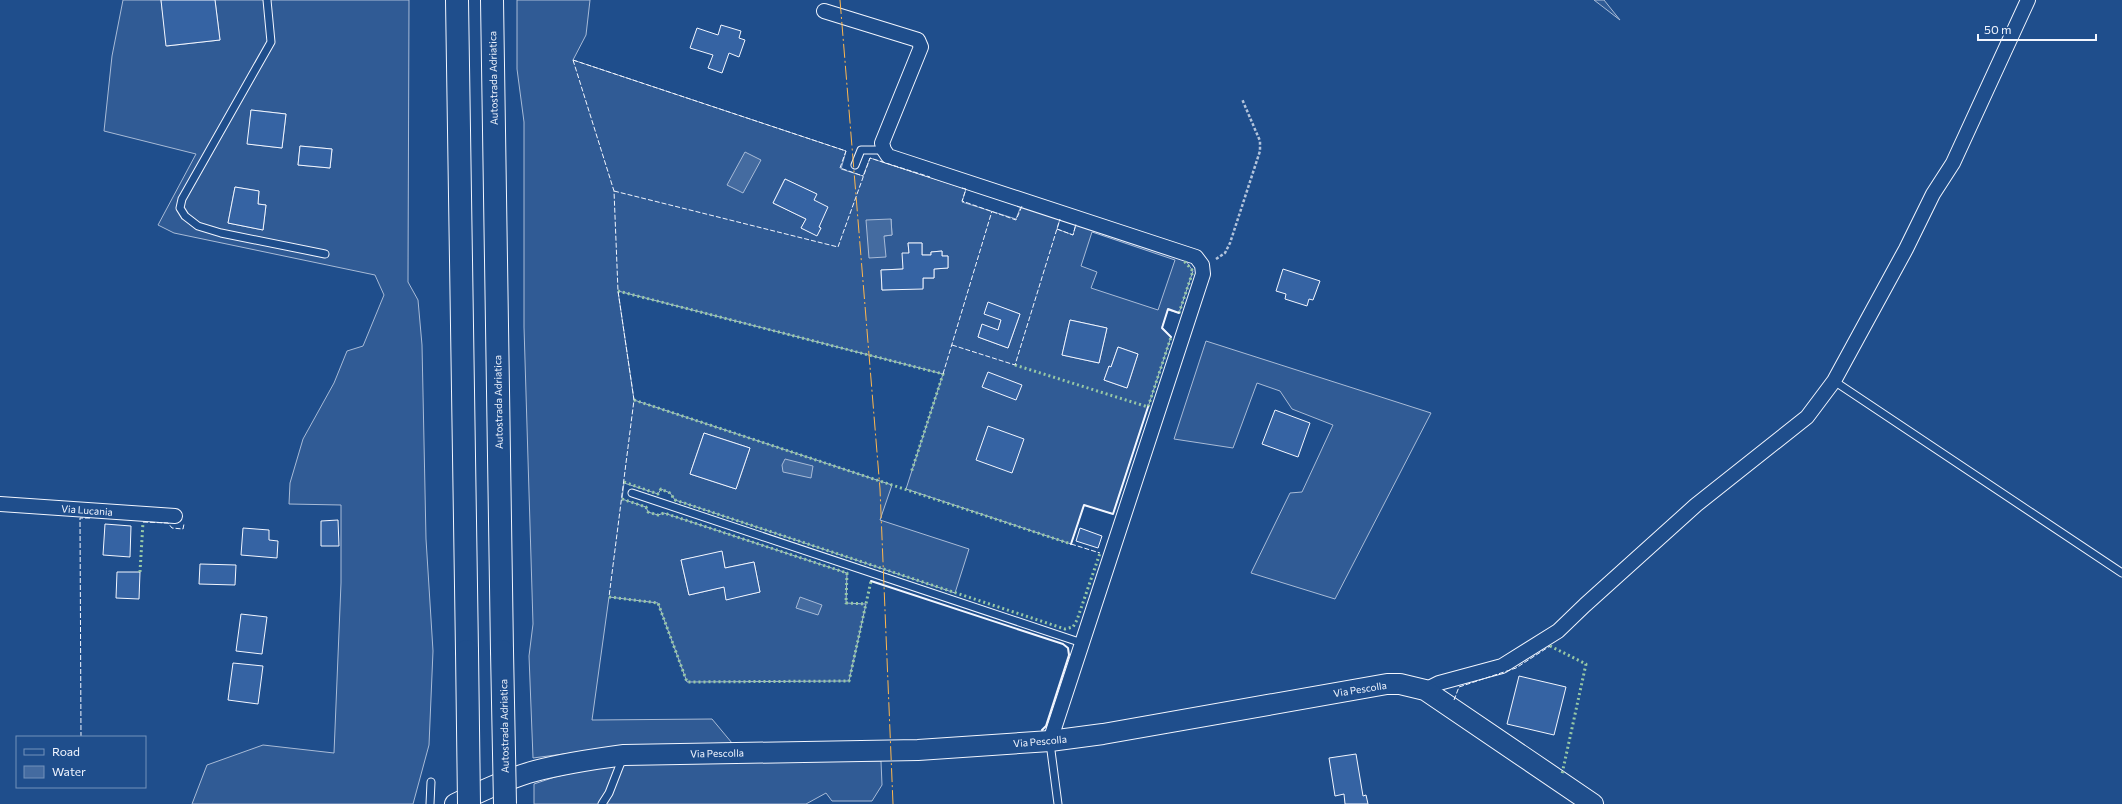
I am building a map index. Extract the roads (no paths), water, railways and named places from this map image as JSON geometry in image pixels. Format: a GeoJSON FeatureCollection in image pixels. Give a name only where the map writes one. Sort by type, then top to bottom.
{"type":"FeatureCollection","features":[{"type":"Feature","properties":{"kind":"highway"},"geometry":{"type":"LineString","coordinates":[[457,0],[469,804]]}},
{"type":"Feature","properties":{"kind":"highway","name":"Autostrada Adriatica"},"geometry":{"type":"LineString","coordinates":[[492,0],[505,804]]}},
{"type":"Feature","properties":{"kind":"street"},"geometry":{"type":"LineString","coordinates":[[1425,690],[1439,683],[1502,666],[1558,631],[1696,505],[1806,417],[1834,381],[1906,249],[1933,194],[1953,163],[2028,0]]}},
{"type":"Feature","properties":{"kind":"street"},"geometry":{"type":"LineString","coordinates":[[824,11],[918,40],[921,47],[882,143],[888,156],[1196,257],[1202,265],[1203,274],[1050,741]]}},
{"type":"Feature","properties":{"kind":"street","name":"Via Lucania"},"geometry":{"type":"LineString","coordinates":[[0,504],[175,516]]}},
{"type":"Feature","properties":{"kind":"street","name":"Via Pescolla"},"geometry":{"type":"LineString","coordinates":[[456,804],[487,788],[534,771],[576,762],[624,755],[918,750],[1050,741],[1103,734],[1387,684],[1400,684],[1425,690],[1593,804]]}},
{"type":"Feature","properties":{"kind":"lane"},"geometry":{"type":"LineString","coordinates":[[267,0],[271,42],[182,199],[180,208],[185,216],[198,226],[221,233],[325,254]]}},
{"type":"Feature","properties":{"kind":"lane"},"geometry":{"type":"LineString","coordinates":[[855,165],[861,150],[884,150]]}},
{"type":"Feature","properties":{"kind":"lane"},"geometry":{"type":"LineString","coordinates":[[1834,381],[2122,573]]}},
{"type":"Feature","properties":{"kind":"lane"},"geometry":{"type":"LineString","coordinates":[[632,493],[1082,643]]}},
{"type":"Feature","properties":{"kind":"lane"},"geometry":{"type":"LineString","coordinates":[[1050,741],[1058,804]]}},
{"type":"Feature","properties":{"kind":"lane"},"geometry":{"type":"LineString","coordinates":[[602,804],[609,793],[624,755]]}},
{"type":"Feature","properties":{"kind":"lane"},"geometry":{"type":"LineString","coordinates":[[430,804],[431,782]]}},
{"type":"Feature","properties":{"kind":"water"},"geometry":{"type":"Polygon","coordinates":[[[745,152],[761,160],[743,193],[727,185],[745,152]]]}},
{"type":"Feature","properties":{"kind":"water"},"geometry":{"type":"Polygon","coordinates":[[[891,219],[892,235],[884,236],[886,257],[869,258],[866,220],[891,219]]]}},
{"type":"Feature","properties":{"kind":"water"},"geometry":{"type":"Polygon","coordinates":[[[785,459],[813,466],[811,478],[783,472],[782,465],[785,459]]]}},
{"type":"Feature","properties":{"kind":"water"},"geometry":{"type":"Polygon","coordinates":[[[800,597],[822,605],[818,615],[796,608],[800,597]]]}}]}
